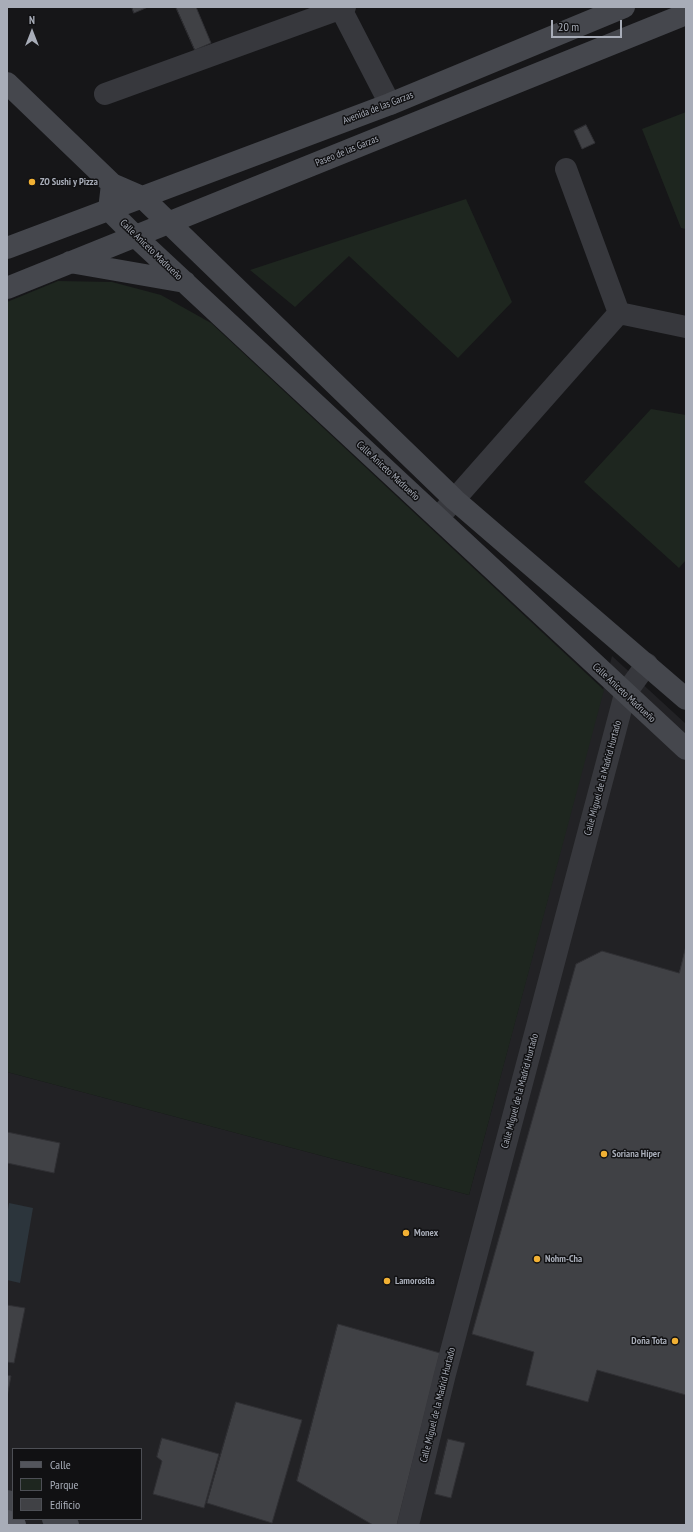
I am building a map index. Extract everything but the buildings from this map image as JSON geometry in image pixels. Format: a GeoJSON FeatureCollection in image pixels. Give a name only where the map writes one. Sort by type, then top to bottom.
{"type":"FeatureCollection","features":[{"type":"Feature","properties":{"kind":"main road"},"geometry":{"type":"LineString","coordinates":[[7,1521],[15,1525]]}},
{"type":"Feature","properties":{"kind":"street","name":"Avenida de las Garzas"},"geometry":{"type":"LineString","coordinates":[[136,200],[390,104],[624,7]]}},
{"type":"Feature","properties":{"kind":"street"},"geometry":{"type":"LineString","coordinates":[[105,94],[343,8],[390,104]]}},
{"type":"Feature","properties":{"kind":"street","name":"Paseo de las Garzas"},"geometry":{"type":"LineString","coordinates":[[7,288],[686,14]]}},
{"type":"Feature","properties":{"kind":"street"},"geometry":{"type":"LineString","coordinates":[[7,83],[112,184],[168,224],[455,500],[647,664],[686,700]]}},
{"type":"Feature","properties":{"kind":"street"},"geometry":{"type":"LineString","coordinates":[[566,169],[619,313]]}},
{"type":"Feature","properties":{"kind":"street"},"geometry":{"type":"LineString","coordinates":[[109,210],[112,184]]}},
{"type":"Feature","properties":{"kind":"street"},"geometry":{"type":"LineString","coordinates":[[7,248],[136,200]]}},
{"type":"Feature","properties":{"kind":"street","name":"Calle Aniceto Madrueño"},"geometry":{"type":"LineString","coordinates":[[109,210],[136,237],[625,694],[686,749]]}},
{"type":"Feature","properties":{"kind":"street"},"geometry":{"type":"LineString","coordinates":[[70,262],[185,282]]}},
{"type":"Feature","properties":{"kind":"street"},"geometry":{"type":"LineString","coordinates":[[619,313],[686,327]]}},
{"type":"Feature","properties":{"kind":"street"},"geometry":{"type":"LineString","coordinates":[[438,518],[619,313]]}},
{"type":"Feature","properties":{"kind":"street","name":"Calle Miguel de la Madrid Hurtado"},"geometry":{"type":"LineString","coordinates":[[408,1525],[445,1374],[625,694],[647,664]]}},
{"type":"Feature","properties":{"kind":"street"},"geometry":{"type":"LineString","coordinates":[[56,1520],[68,1525]]}},
{"type":"Feature","properties":{"kind":"shaded area"},"geometry":{"type":"Polygon","coordinates":[[[612,656],[686,724],[686,1525],[7,1525],[7,1072],[469,1195],[612,656]]]}},
{"type":"Feature","properties":{"kind":"shaded area"},"geometry":{"type":"Polygon","coordinates":[[[9,1203],[33,1208],[20,1283],[7,1280],[7,1216],[9,1203]]]}},
{"type":"Feature","properties":{"kind":"green space"},"geometry":{"type":"Polygon","coordinates":[[[686,112],[686,229],[681,228],[642,129],[686,112]]]}},
{"type":"Feature","properties":{"kind":"green space"},"geometry":{"type":"Polygon","coordinates":[[[466,199],[512,302],[458,358],[349,256],[295,307],[250,270],[466,199]]]}},
{"type":"Feature","properties":{"kind":"green space"},"geometry":{"type":"Polygon","coordinates":[[[58,281],[112,282],[161,295],[211,323],[604,690],[469,1195],[7,1072],[7,302],[58,281]]]}},
{"type":"Feature","properties":{"kind":"green space"},"geometry":{"type":"Polygon","coordinates":[[[651,409],[686,415],[686,560],[679,568],[584,482],[651,409]]]}},
{"type":"Feature","properties":{"kind":"place","name":"ZO Sushi y Pizza"},"geometry":{"type":"Point","coordinates":[32,182]}},
{"type":"Feature","properties":{"kind":"place","name":"Soriana Híper"},"geometry":{"type":"Point","coordinates":[604,1154]}},
{"type":"Feature","properties":{"kind":"place","name":"Monex"},"geometry":{"type":"Point","coordinates":[406,1233]}},
{"type":"Feature","properties":{"kind":"place","name":"Nohm-Cha"},"geometry":{"type":"Point","coordinates":[537,1259]}},
{"type":"Feature","properties":{"kind":"place","name":"Lamorosita"},"geometry":{"type":"Point","coordinates":[387,1281]}},
{"type":"Feature","properties":{"kind":"place","name":"Doña Tota"},"geometry":{"type":"Point","coordinates":[675,1341]}}]}
